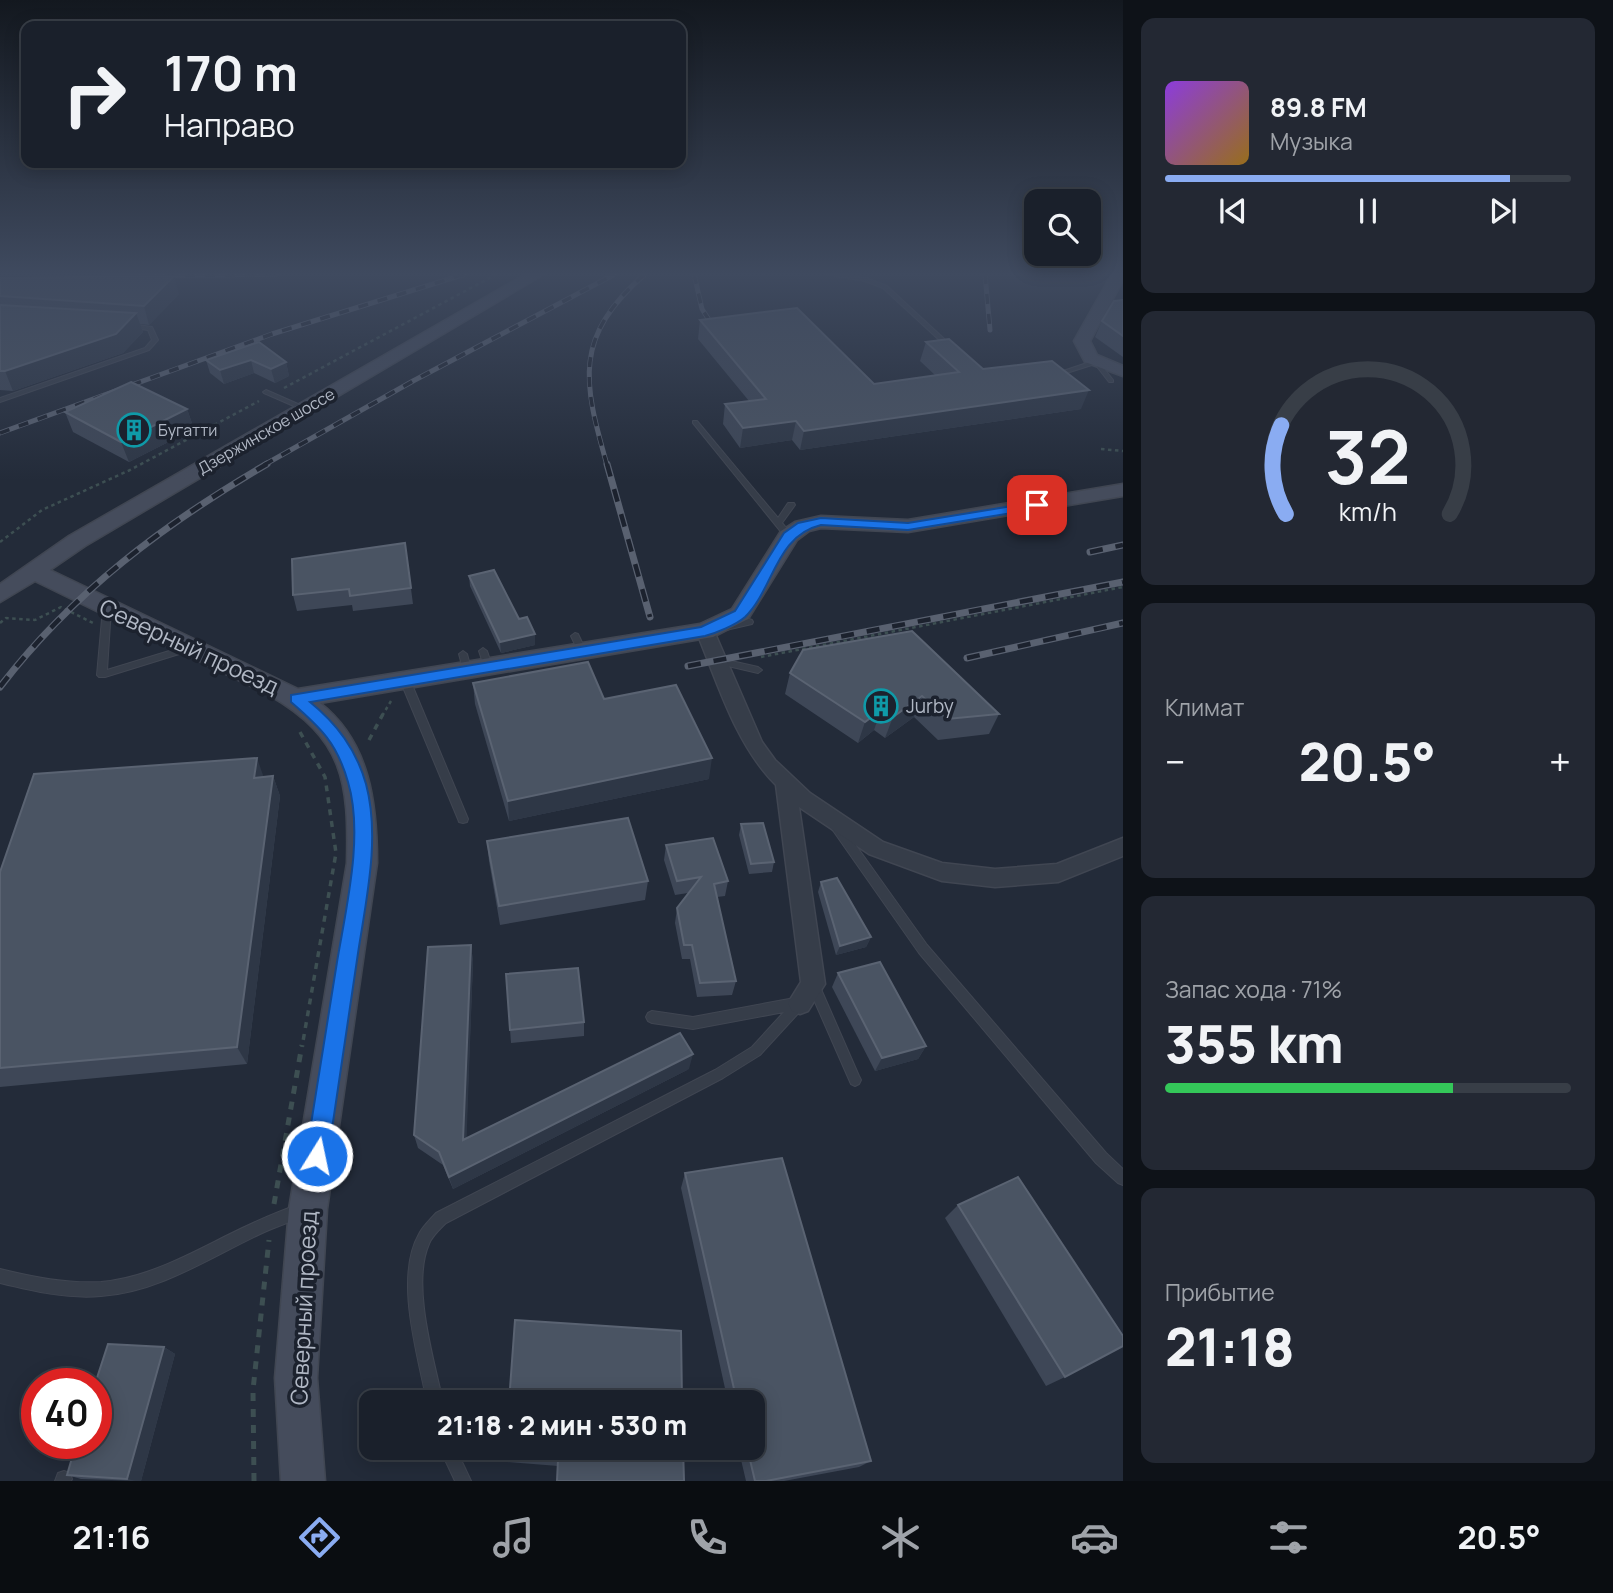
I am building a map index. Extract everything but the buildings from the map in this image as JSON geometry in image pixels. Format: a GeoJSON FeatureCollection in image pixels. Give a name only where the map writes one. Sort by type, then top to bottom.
{"type":"FeatureCollection","features":[{"type":"Feature","properties":{"kind":"street","name":"Дзержинское шоссе"},"geometry":{"type":"LineString","coordinates":[[0,595],[77,541],[418,343]]}},
{"type":"Feature","properties":{"kind":"street"},"geometry":{"type":"LineString","coordinates":[[1082,343],[1082,349],[1117,376]]}},
{"type":"Feature","properties":{"kind":"street"},"geometry":{"type":"LineString","coordinates":[[294,711],[406,682],[475,660],[578,644],[705,631],[740,614],[783,530],[821,522],[908,526],[1123,490]]}},
{"type":"Feature","properties":{"kind":"street","name":"Северный проезд"},"geometry":{"type":"LineString","coordinates":[[34,571],[106,619],[190,647],[294,711],[330,727],[346,752],[358,785],[362,863],[308,1209],[296,1378],[303,1481]]}},
{"type":"Feature","properties":{"kind":"street"},"geometry":{"type":"LineString","coordinates":[[705,631],[723,662],[754,745],[786,785],[876,848],[942,872],[995,878],[1058,873],[1123,847]]}},
{"type":"Feature","properties":{"kind":"street"},"geometry":{"type":"LineString","coordinates":[[786,785],[813,984],[800,1003]]}},
{"type":"Feature","properties":{"kind":"lane"},"geometry":{"type":"LineString","coordinates":[[0,400],[147,349],[152,343]]}},
{"type":"Feature","properties":{"kind":"lane"},"geometry":{"type":"LineString","coordinates":[[946,343],[959,355]]}},
{"type":"Feature","properties":{"kind":"lane"},"geometry":{"type":"LineString","coordinates":[[1046,375],[1063,373],[1096,362]]}},
{"type":"Feature","properties":{"kind":"lane"},"geometry":{"type":"LineString","coordinates":[[269,393],[304,409]]}},
{"type":"Feature","properties":{"kind":"lane"},"geometry":{"type":"LineString","coordinates":[[695,422],[783,530]]}},
{"type":"Feature","properties":{"kind":"lane"},"geometry":{"type":"LineString","coordinates":[[783,530],[791,505]]}},
{"type":"Feature","properties":{"kind":"lane"},"geometry":{"type":"LineString","coordinates":[[106,619],[102,675],[190,647]]}},
{"type":"Feature","properties":{"kind":"lane"},"geometry":{"type":"LineString","coordinates":[[705,631],[749,622]]}},
{"type":"Feature","properties":{"kind":"lane"},"geometry":{"type":"LineString","coordinates":[[723,662],[758,670]]}},
{"type":"Feature","properties":{"kind":"lane"},"geometry":{"type":"LineString","coordinates":[[406,682],[463,818]]}},
{"type":"Feature","properties":{"kind":"lane"},"geometry":{"type":"LineString","coordinates":[[829,816],[923,949],[1101,1158],[1123,1178]]}},
{"type":"Feature","properties":{"kind":"lane"},"geometry":{"type":"LineString","coordinates":[[813,984],[856,1080]]}},
{"type":"Feature","properties":{"kind":"lane"},"geometry":{"type":"LineString","coordinates":[[652,1017],[693,1023],[800,1003]]}},
{"type":"Feature","properties":{"kind":"lane"},"geometry":{"type":"LineString","coordinates":[[433,1390],[416,1300],[416,1267],[421,1242],[440,1218],[719,1074],[756,1051],[800,1003]]}},
{"type":"Feature","properties":{"kind":"lane"},"geometry":{"type":"LineString","coordinates":[[0,1276],[51,1288],[117,1287],[173,1268],[272,1219],[308,1209]]}},
{"type":"Feature","properties":{"kind":"lane"},"geometry":{"type":"LineString","coordinates":[[453,1460],[463,1481]]}},
{"type":"Feature","properties":{"kind":"path"},"geometry":{"type":"LineString","coordinates":[[0,542],[42,510],[130,470],[365,343]]}},
{"type":"Feature","properties":{"kind":"path"},"geometry":{"type":"LineString","coordinates":[[1101,449],[1123,451]]}},
{"type":"Feature","properties":{"kind":"path"},"geometry":{"type":"LineString","coordinates":[[723,662],[1123,587]]}},
{"type":"Feature","properties":{"kind":"path"},"geometry":{"type":"LineString","coordinates":[[0,623],[6,618],[24,623],[38,620],[61,607],[106,619]]}},
{"type":"Feature","properties":{"kind":"path"},"geometry":{"type":"LineString","coordinates":[[369,740],[388,705],[406,682]]}},
{"type":"Feature","properties":{"kind":"path"},"geometry":{"type":"LineString","coordinates":[[254,1481],[251,1442],[260,1306],[272,1219],[336,853],[325,776],[301,733],[294,711]]}},
{"type":"Feature","properties":{"kind":"railway"},"geometry":{"type":"LineString","coordinates":[[0,433],[247,343]]}},
{"type":"Feature","properties":{"kind":"railway"},"geometry":{"type":"LineString","coordinates":[[264,465],[485,343]]}},
{"type":"Feature","properties":{"kind":"railway"},"geometry":{"type":"LineString","coordinates":[[594,343],[589,384],[607,465]]}},
{"type":"Feature","properties":{"kind":"railway"},"geometry":{"type":"LineString","coordinates":[[0,687],[58,621],[122,562],[192,511],[267,464]]}},
{"type":"Feature","properties":{"kind":"railway"},"geometry":{"type":"LineString","coordinates":[[607,464],[650,617]]}},
{"type":"Feature","properties":{"kind":"railway"},"geometry":{"type":"LineString","coordinates":[[1090,552],[1123,545]]}},
{"type":"Feature","properties":{"kind":"railway"},"geometry":{"type":"LineString","coordinates":[[688,666],[1123,582]]}},
{"type":"Feature","properties":{"kind":"railway"},"geometry":{"type":"LineString","coordinates":[[967,658],[1123,623]]}},
{"type":"Feature","properties":{"kind":"place","name":"Бугатти"},"geometry":{"type":"Point","coordinates":[134,430]}},
{"type":"Feature","properties":{"kind":"place","name":"Jurby"},"geometry":{"type":"Point","coordinates":[881,706]}},
{"type":"Feature","properties":{"kind":"route"},"geometry":{"type":"LineString","coordinates":[[317,1156],[362,863],[362,822],[358,785],[346,752],[330,727],[296,698],[705,631],[740,614],[789,536],[802,526],[821,522],[908,526],[1037,505]]}}]}
